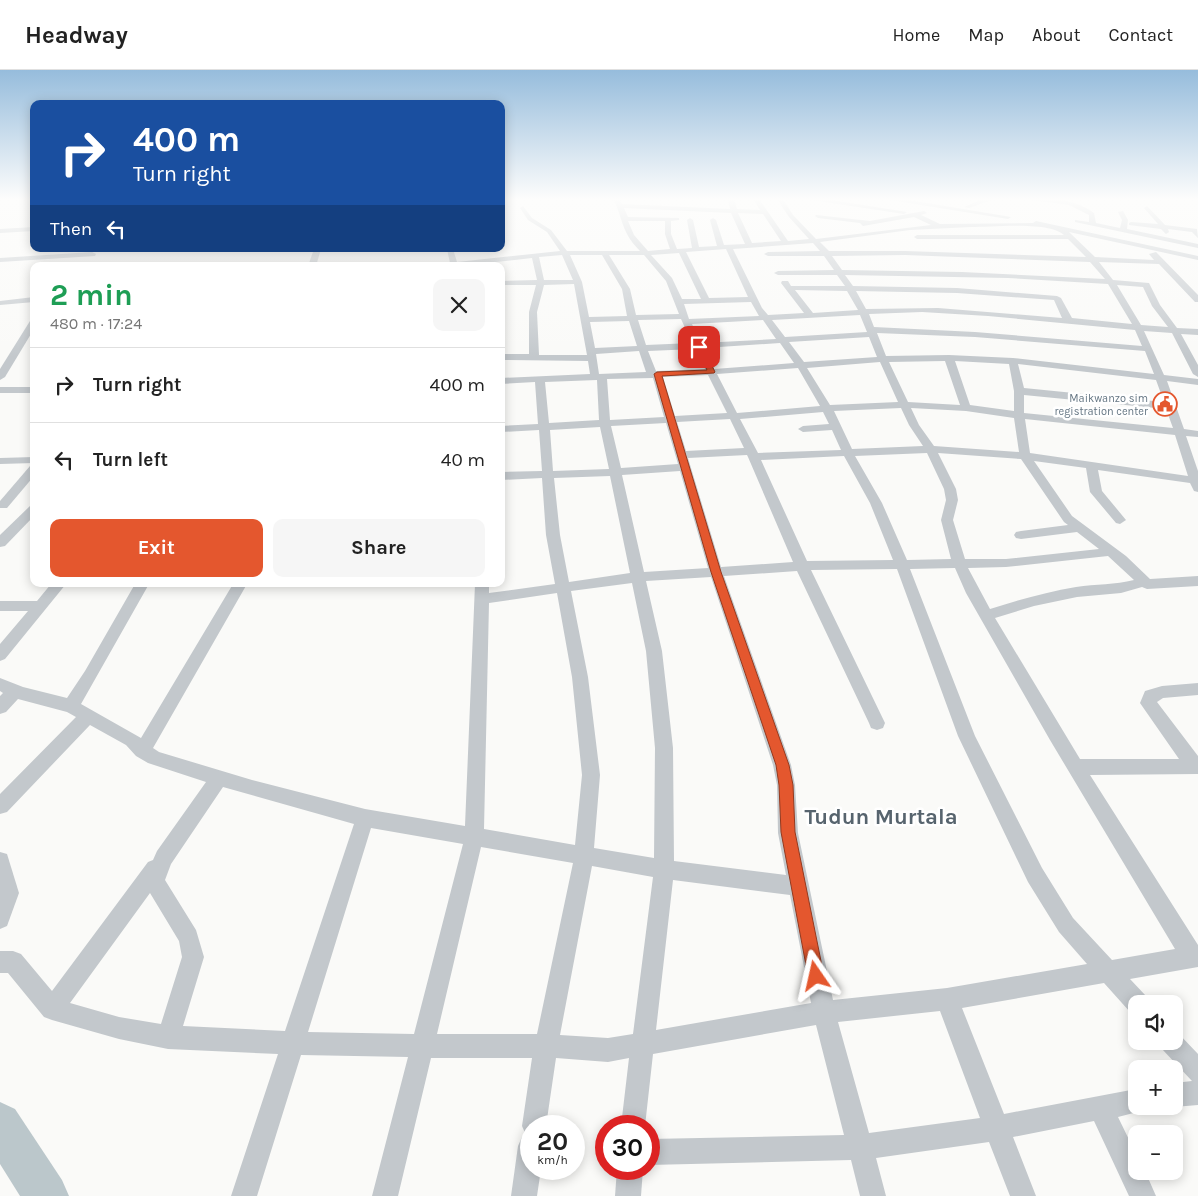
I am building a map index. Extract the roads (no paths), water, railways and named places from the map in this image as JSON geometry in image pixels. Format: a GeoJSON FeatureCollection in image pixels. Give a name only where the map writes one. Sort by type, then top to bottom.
{"type":"FeatureCollection","features":[{"type":"Feature","properties":{"kind":"street"},"geometry":{"type":"LineString","coordinates":[[478,262],[565,253],[661,252]]}},
{"type":"Feature","properties":{"kind":"street"},"geometry":{"type":"LineString","coordinates":[[678,252],[706,301]]}},
{"type":"Feature","properties":{"kind":"street"},"geometry":{"type":"LineString","coordinates":[[728,252],[764,316],[801,365],[827,408],[848,453],[876,503],[945,672],[967,736],[1035,875],[1066,925],[1130,995]]}},
{"type":"Feature","properties":{"kind":"street"},"geometry":{"type":"LineString","coordinates":[[766,252],[778,273],[810,315]]}},
{"type":"Feature","properties":{"kind":"street"},"geometry":{"type":"LineString","coordinates":[[768,254],[782,252]]}},
{"type":"Feature","properties":{"kind":"street"},"geometry":{"type":"LineString","coordinates":[[0,962],[13,962],[52,1008],[119,1028],[168,1037],[293,1043],[546,1046],[608,1050],[824,1012],[947,999],[1194,956],[1076,768],[972,593],[959,563],[948,528],[947,520],[952,500],[950,489],[931,449],[914,425],[863,312],[850,288],[825,252]]}},
{"type":"Feature","properties":{"kind":"street"},"geometry":{"type":"LineString","coordinates":[[890,252],[1045,278],[1145,281],[1156,306],[1175,331],[1198,374]]}},
{"type":"Feature","properties":{"kind":"street"},"geometry":{"type":"LineString","coordinates":[[963,252],[975,265],[1006,329],[1020,391],[1019,415],[1025,456],[1068,519],[1120,560],[1143,582]]}},
{"type":"Feature","properties":{"kind":"street"},"geometry":{"type":"LineString","coordinates":[[1019,252],[1045,278],[1068,320]]}},
{"type":"Feature","properties":{"kind":"street"},"geometry":{"type":"LineString","coordinates":[[505,476],[615,472],[682,461],[752,454],[848,453],[931,449],[1025,456],[1197,483],[1178,432],[1161,377],[1139,327],[1111,281],[1085,252]]}},
{"type":"Feature","properties":{"kind":"street"},"geometry":{"type":"LineString","coordinates":[[1152,252],[1198,300]]}},
{"type":"Feature","properties":{"kind":"street"},"geometry":{"type":"LineString","coordinates":[[1169,252],[1198,258]]}},
{"type":"Feature","properties":{"kind":"street"},"geometry":{"type":"LineString","coordinates":[[565,253],[578,282],[598,376],[615,472],[654,651],[664,748],[664,869],[634,1115]]}},
{"type":"Feature","properties":{"kind":"street"},"geometry":{"type":"LineString","coordinates":[[604,253],[626,289],[632,317],[655,374],[716,572],[782,765],[786,785],[788,832],[824,1012],[872,1196]]}},
{"type":"Feature","properties":{"kind":"street"},"geometry":{"type":"LineString","coordinates":[[646,253],[669,280],[685,319],[752,454],[802,566],[877,723]]}},
{"type":"Feature","properties":{"kind":"street"},"geometry":{"type":"LineString","coordinates":[[0,260],[92,254]]}},
{"type":"Feature","properties":{"kind":"street"},"geometry":{"type":"LineString","coordinates":[[534,358],[533,312],[541,282],[535,255]]}},
{"type":"Feature","properties":{"kind":"street"},"geometry":{"type":"LineString","coordinates":[[0,267],[9,259]]}},
{"type":"Feature","properties":{"kind":"street"},"geometry":{"type":"LineString","coordinates":[[778,273],[840,273],[975,265],[1045,278],[1093,260],[1160,262]]}},
{"type":"Feature","properties":{"kind":"street"},"geometry":{"type":"LineString","coordinates":[[505,381],[711,372],[883,359],[949,358],[1006,329],[1045,278]]}},
{"type":"Feature","properties":{"kind":"street"},"geometry":{"type":"LineString","coordinates":[[505,283],[578,282]]}},
{"type":"Feature","properties":{"kind":"street"},"geometry":{"type":"LineString","coordinates":[[790,288],[850,288],[1006,329],[1161,377],[1198,382]]}},
{"type":"Feature","properties":{"kind":"street"},"geometry":{"type":"LineString","coordinates":[[0,303],[30,299]]}},
{"type":"Feature","properties":{"kind":"street"},"geometry":{"type":"LineString","coordinates":[[679,302],[754,299]]}},
{"type":"Feature","properties":{"kind":"street"},"geometry":{"type":"LineString","coordinates":[[585,320],[632,317],[685,319],[923,310],[1006,329],[1148,349]]}},
{"type":"Feature","properties":{"kind":"street"},"geometry":{"type":"LineString","coordinates":[[505,358],[592,355],[773,342],[872,332],[1006,329],[1068,320],[1198,332]]}},
{"type":"Feature","properties":{"kind":"street"},"geometry":{"type":"LineString","coordinates":[[0,377],[30,328]]}},
{"type":"Feature","properties":{"kind":"street"},"geometry":{"type":"LineString","coordinates":[[949,358],[966,408]]}},
{"type":"Feature","properties":{"kind":"street"},"geometry":{"type":"LineString","coordinates":[[536,1115],[546,1046],[584,855],[592,775],[580,677],[553,535],[540,379]]}},
{"type":"Feature","properties":{"kind":"street"},"geometry":{"type":"LineString","coordinates":[[0,390],[30,390]]}},
{"type":"Feature","properties":{"kind":"street"},"geometry":{"type":"LineString","coordinates":[[1020,391],[1170,406]]}},
{"type":"Feature","properties":{"kind":"street"},"geometry":{"type":"LineString","coordinates":[[505,429],[732,417],[827,408],[905,406],[966,408],[1198,434]]}},
{"type":"Feature","properties":{"kind":"street"},"geometry":{"type":"LineString","coordinates":[[803,429],[836,427]]}},
{"type":"Feature","properties":{"kind":"street"},"geometry":{"type":"LineString","coordinates":[[0,461],[30,460]]}},
{"type":"Feature","properties":{"kind":"street"},"geometry":{"type":"LineString","coordinates":[[1090,465],[1096,492],[1120,520]]}},
{"type":"Feature","properties":{"kind":"street"},"geometry":{"type":"LineString","coordinates":[[1,505],[30,472]]}},
{"type":"Feature","properties":{"kind":"street"},"geometry":{"type":"LineString","coordinates":[[1,505],[30,504]]}},
{"type":"Feature","properties":{"kind":"street"},"geometry":{"type":"LineString","coordinates":[[0,543],[30,512]]}},
{"type":"Feature","properties":{"kind":"street"},"geometry":{"type":"LineString","coordinates":[[1021,535],[1078,528]]}},
{"type":"Feature","properties":{"kind":"street"},"geometry":{"type":"LineString","coordinates":[[385,1196],[474,837],[482,591],[564,588],[638,577],[802,566],[1014,563],[1108,552]]}},
{"type":"Feature","properties":{"kind":"street"},"geometry":{"type":"LineString","coordinates":[[986,615],[1033,601],[1077,592],[1121,588],[1143,582],[1155,584],[1198,582]]}},
{"type":"Feature","properties":{"kind":"street"},"geometry":{"type":"LineString","coordinates":[[0,655],[57,587]]}},
{"type":"Feature","properties":{"kind":"street"},"geometry":{"type":"LineString","coordinates":[[71,706],[91,675],[140,587]]}},
{"type":"Feature","properties":{"kind":"street"},"geometry":{"type":"LineString","coordinates":[[142,752],[238,587]]}},
{"type":"Feature","properties":{"kind":"street"},"geometry":{"type":"LineString","coordinates":[[0,606],[42,606]]}},
{"type":"Feature","properties":{"kind":"street"},"geometry":{"type":"LineString","coordinates":[[0,707],[8,688],[71,706],[132,740],[142,752],[154,758],[365,818],[664,869],[798,886]]}},
{"type":"Feature","properties":{"kind":"street"},"geometry":{"type":"LineString","coordinates":[[1197,766],[1148,704],[1151,696],[1162,692],[1198,689]]}},
{"type":"Feature","properties":{"kind":"street"},"geometry":{"type":"LineString","coordinates":[[0,806],[88,716]]}},
{"type":"Feature","properties":{"kind":"street"},"geometry":{"type":"LineString","coordinates":[[1076,768],[1197,766]]}},
{"type":"Feature","properties":{"kind":"street"},"geometry":{"type":"LineString","coordinates":[[52,1008],[164,858],[219,778]]}},
{"type":"Feature","properties":{"kind":"street"},"geometry":{"type":"LineString","coordinates":[[244,1196],[365,818]]}},
{"type":"Feature","properties":{"kind":"street"},"geometry":{"type":"LineString","coordinates":[[164,858],[154,880],[189,937],[193,958],[168,1037]]}},
{"type":"Feature","properties":{"kind":"street"},"geometry":{"type":"LineString","coordinates":[[0,861],[9,893],[0,919]]}},
{"type":"Feature","properties":{"kind":"street"},"geometry":{"type":"LineString","coordinates":[[947,999],[1023,1196]]}},
{"type":"Feature","properties":{"kind":"street"},"geometry":{"type":"LineString","coordinates":[[1178,1050],[1198,1072]]}},
{"type":"Feature","properties":{"kind":"street"},"geometry":{"type":"LineString","coordinates":[[1183,1094],[1198,1092]]}},
{"type":"Feature","properties":{"kind":"street"},"geometry":{"type":"LineString","coordinates":[[660,1152],[860,1147],[997,1128],[1128,1103]]}},
{"type":"Feature","properties":{"kind":"street"},"geometry":{"type":"LineString","coordinates":[[1101,1108],[1143,1196]]}},
{"type":"Feature","properties":{"kind":"street"},"geometry":{"type":"LineString","coordinates":[[524,1196],[526,1180]]}},
{"type":"Feature","properties":{"kind":"street"},"geometry":{"type":"LineString","coordinates":[[628,1196],[629,1180]]}},
{"type":"Feature","properties":{"kind":"waterway"},"geometry":{"type":"LineString","coordinates":[[0,1124],[46,1196]]}},
{"type":"Feature","properties":{"kind":"place","name":"Maikwanzo sim registration center"},"geometry":{"type":"Point","coordinates":[1165,404]}},
{"type":"Feature","properties":{"kind":"district","name":"Tudun Murtala"},"geometry":{"type":"Point","coordinates":[881,817]}}]}
